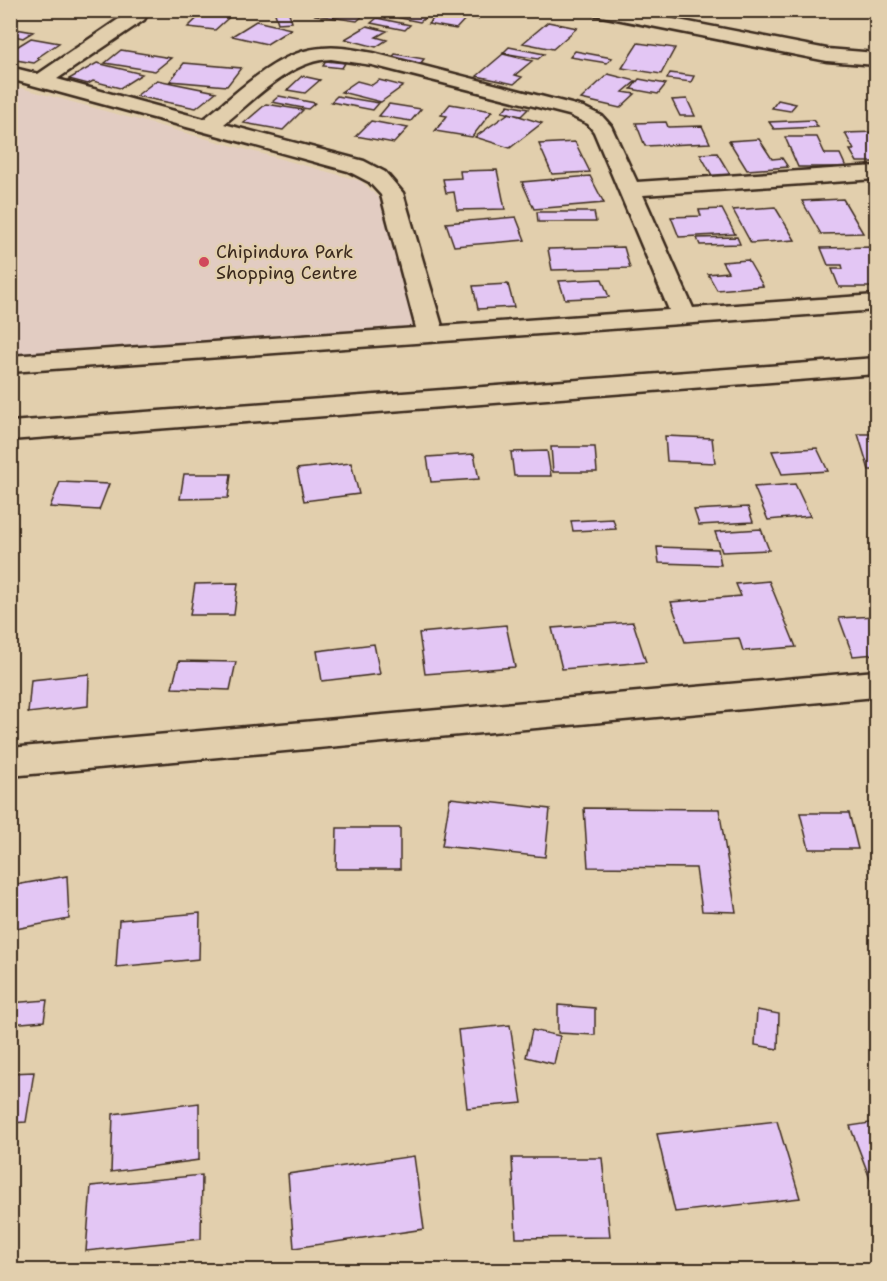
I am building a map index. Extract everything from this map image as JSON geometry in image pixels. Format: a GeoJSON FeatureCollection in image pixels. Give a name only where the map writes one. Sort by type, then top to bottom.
{"type":"FeatureCollection","features":[{"type":"Feature","properties":{"kind":"street"},"geometry":{"type":"LineString","coordinates":[[41,81],[138,16],[141,10]]}},
{"type":"Feature","properties":{"kind":"street"},"geometry":{"type":"LineString","coordinates":[[596,10],[826,56],[876,59]]}},
{"type":"Feature","properties":{"kind":"street"},"geometry":{"type":"LineString","coordinates":[[208,126],[297,60],[317,54],[341,53],[373,59],[576,111],[595,120],[604,130],[684,316]]}},
{"type":"Feature","properties":{"kind":"street"},"geometry":{"type":"LineString","coordinates":[[10,73],[356,166],[377,177],[392,193],[431,334]]}},
{"type":"Feature","properties":{"kind":"street"},"geometry":{"type":"LineString","coordinates":[[629,189],[876,172]]}},
{"type":"Feature","properties":{"kind":"street"},"geometry":{"type":"LineString","coordinates":[[10,364],[876,303]]}},
{"type":"Feature","properties":{"kind":"street"},"geometry":{"type":"LineString","coordinates":[[10,431],[876,366]]}},
{"type":"Feature","properties":{"kind":"street"},"geometry":{"type":"LineString","coordinates":[[10,762],[876,684]]}},
{"type":"Feature","properties":{"kind":"shaded area","name":"Chipindura Park Shopping Centre"},"geometry":{"type":"Polygon","coordinates":[[[10,85],[361,181],[379,198],[415,326],[11,354],[10,85]]]}},
{"type":"Feature","properties":{"kind":"building"},"geometry":{"type":"Polygon","coordinates":[[[206,10],[237,10],[215,30],[188,27],[206,10]]]}},
{"type":"Feature","properties":{"kind":"building"},"geometry":{"type":"Polygon","coordinates":[[[274,10],[288,10],[292,22],[278,23],[274,10]]]}},
{"type":"Feature","properties":{"kind":"building"},"geometry":{"type":"Polygon","coordinates":[[[320,10],[341,10],[365,14],[357,21],[315,15],[320,10]]]}},
{"type":"Feature","properties":{"kind":"building"},"geometry":{"type":"Polygon","coordinates":[[[392,10],[434,10],[420,22],[386,15],[392,10]]]}},
{"type":"Feature","properties":{"kind":"building"},"geometry":{"type":"Polygon","coordinates":[[[442,10],[485,11],[478,19],[467,17],[456,29],[428,24],[442,10]]]}},
{"type":"Feature","properties":{"kind":"building"},"geometry":{"type":"Polygon","coordinates":[[[377,18],[410,25],[405,30],[371,23],[377,18]]]}},
{"type":"Feature","properties":{"kind":"building"},"geometry":{"type":"Polygon","coordinates":[[[256,21],[291,29],[267,44],[232,36],[256,21]]]}},
{"type":"Feature","properties":{"kind":"building"},"geometry":{"type":"Polygon","coordinates":[[[548,22],[577,28],[553,49],[523,43],[548,22]]]}},
{"type":"Feature","properties":{"kind":"building"},"geometry":{"type":"Polygon","coordinates":[[[367,26],[387,31],[376,37],[387,40],[376,47],[345,39],[367,26]]]}},
{"type":"Feature","properties":{"kind":"building"},"geometry":{"type":"Polygon","coordinates":[[[10,28],[33,32],[23,38],[10,35],[10,28]]]}},
{"type":"Feature","properties":{"kind":"building"},"geometry":{"type":"Polygon","coordinates":[[[31,38],[59,43],[37,58],[40,59],[34,63],[10,59],[10,51],[31,38]]]}},
{"type":"Feature","properties":{"kind":"building"},"geometry":{"type":"Polygon","coordinates":[[[638,43],[675,48],[661,74],[622,68],[638,43]]]}},
{"type":"Feature","properties":{"kind":"building"},"geometry":{"type":"Polygon","coordinates":[[[509,47],[544,54],[538,59],[503,53],[509,47]]]}},
{"type":"Feature","properties":{"kind":"building"},"geometry":{"type":"Polygon","coordinates":[[[121,50],[171,58],[155,71],[105,63],[121,50]]]}},
{"type":"Feature","properties":{"kind":"building"},"geometry":{"type":"Polygon","coordinates":[[[575,51],[612,58],[607,63],[570,57],[575,51]]]}},
{"type":"Feature","properties":{"kind":"building"},"geometry":{"type":"Polygon","coordinates":[[[395,54],[424,59],[420,64],[390,60],[395,54]]]}},
{"type":"Feature","properties":{"kind":"building"},"geometry":{"type":"Polygon","coordinates":[[[503,54],[532,61],[515,75],[522,77],[514,84],[477,76],[503,54]]]}},
{"type":"Feature","properties":{"kind":"building"},"geometry":{"type":"Polygon","coordinates":[[[326,61],[345,63],[342,68],[323,66],[326,61]]]}},
{"type":"Feature","properties":{"kind":"building"},"geometry":{"type":"Polygon","coordinates":[[[97,63],[142,74],[120,88],[93,81],[88,84],[69,79],[97,63]]]}},
{"type":"Feature","properties":{"kind":"building"},"geometry":{"type":"Polygon","coordinates":[[[184,63],[241,68],[227,86],[170,81],[184,63]]]}},
{"type":"Feature","properties":{"kind":"building"},"geometry":{"type":"Polygon","coordinates":[[[670,73],[694,76],[691,82],[667,79],[670,73]]]}},
{"type":"Feature","properties":{"kind":"building"},"geometry":{"type":"Polygon","coordinates":[[[608,74],[636,81],[623,92],[635,94],[620,108],[581,99],[608,74]]]}},
{"type":"Feature","properties":{"kind":"building"},"geometry":{"type":"Polygon","coordinates":[[[302,76],[320,80],[305,93],[287,90],[302,76]]]}},
{"type":"Feature","properties":{"kind":"building"},"geometry":{"type":"Polygon","coordinates":[[[639,79],[666,84],[658,94],[631,89],[639,79]]]}},
{"type":"Feature","properties":{"kind":"building"},"geometry":{"type":"Polygon","coordinates":[[[157,80],[216,92],[196,108],[136,96],[157,80]]]}},
{"type":"Feature","properties":{"kind":"building"},"geometry":{"type":"Polygon","coordinates":[[[379,80],[403,86],[381,102],[341,92],[357,81],[372,85],[379,80]]]}},
{"type":"Feature","properties":{"kind":"building"},"geometry":{"type":"Polygon","coordinates":[[[279,96],[315,103],[308,109],[272,102],[279,96]]]}},
{"type":"Feature","properties":{"kind":"building"},"geometry":{"type":"Polygon","coordinates":[[[337,96],[379,103],[373,110],[331,102],[337,96]]]}},
{"type":"Feature","properties":{"kind":"building"},"geometry":{"type":"Polygon","coordinates":[[[687,99],[695,116],[680,116],[672,100],[687,99]]]}},
{"type":"Feature","properties":{"kind":"building"},"geometry":{"type":"Polygon","coordinates":[[[778,100],[796,104],[790,111],[772,108],[778,100]]]}},
{"type":"Feature","properties":{"kind":"building"},"geometry":{"type":"Polygon","coordinates":[[[266,104],[303,110],[283,130],[244,123],[266,104]]]}},
{"type":"Feature","properties":{"kind":"building"},"geometry":{"type":"Polygon","coordinates":[[[389,104],[421,109],[411,121],[379,116],[389,104]]]}},
{"type":"Feature","properties":{"kind":"building"},"geometry":{"type":"Polygon","coordinates":[[[450,104],[492,111],[472,137],[435,131],[447,116],[441,115],[450,104]]]}},
{"type":"Feature","properties":{"kind":"building"},"geometry":{"type":"Polygon","coordinates":[[[508,105],[528,109],[521,116],[502,112],[508,105]]]}},
{"type":"Feature","properties":{"kind":"building"},"geometry":{"type":"Polygon","coordinates":[[[509,113],[542,123],[510,148],[475,137],[509,113]]]}},
{"type":"Feature","properties":{"kind":"building"},"geometry":{"type":"Polygon","coordinates":[[[813,120],[818,127],[774,129],[769,122],[813,120]]]}},
{"type":"Feature","properties":{"kind":"building"},"geometry":{"type":"Polygon","coordinates":[[[371,121],[408,128],[394,143],[356,136],[371,121]]]}},
{"type":"Feature","properties":{"kind":"building"},"geometry":{"type":"Polygon","coordinates":[[[666,122],[668,127],[702,126],[710,143],[645,146],[636,123],[666,122]]]}},
{"type":"Feature","properties":{"kind":"building"},"geometry":{"type":"Polygon","coordinates":[[[876,132],[876,162],[857,162],[850,150],[854,150],[845,133],[876,132]]]}},
{"type":"Feature","properties":{"kind":"building"},"geometry":{"type":"Polygon","coordinates":[[[785,137],[817,137],[825,154],[840,154],[846,167],[798,167],[785,137]]]}},
{"type":"Feature","properties":{"kind":"building"},"geometry":{"type":"Polygon","coordinates":[[[759,139],[772,159],[782,158],[788,167],[747,170],[729,141],[759,139]]]}},
{"type":"Feature","properties":{"kind":"building"},"geometry":{"type":"Polygon","coordinates":[[[575,142],[590,172],[552,174],[539,144],[575,142]]]}},
{"type":"Feature","properties":{"kind":"building"},"geometry":{"type":"Polygon","coordinates":[[[717,153],[731,176],[713,177],[700,154],[717,153]]]}},
{"type":"Feature","properties":{"kind":"building"},"geometry":{"type":"Polygon","coordinates":[[[497,170],[505,209],[457,210],[454,192],[446,193],[443,179],[461,178],[460,171],[497,170]]]}},
{"type":"Feature","properties":{"kind":"building"},"geometry":{"type":"Polygon","coordinates":[[[590,176],[604,203],[534,209],[522,182],[590,176]]]}},
{"type":"Feature","properties":{"kind":"building"},"geometry":{"type":"Polygon","coordinates":[[[843,199],[863,233],[821,234],[802,201],[843,199]]]}},
{"type":"Feature","properties":{"kind":"building"},"geometry":{"type":"Polygon","coordinates":[[[775,207],[795,240],[751,243],[733,210],[775,207]]]}},
{"type":"Feature","properties":{"kind":"building"},"geometry":{"type":"Polygon","coordinates":[[[722,209],[735,234],[679,237],[671,217],[701,216],[699,210],[722,209]]]}},
{"type":"Feature","properties":{"kind":"building"},"geometry":{"type":"Polygon","coordinates":[[[537,212],[594,212],[596,222],[538,222],[537,212]]]}},
{"type":"Feature","properties":{"kind":"building"},"geometry":{"type":"Polygon","coordinates":[[[516,217],[525,240],[454,246],[446,223],[516,217]]]}},
{"type":"Feature","properties":{"kind":"building"},"geometry":{"type":"Polygon","coordinates":[[[737,237],[740,244],[700,245],[697,238],[737,237]]]}},
{"type":"Feature","properties":{"kind":"building"},"geometry":{"type":"Polygon","coordinates":[[[624,247],[630,268],[552,270],[548,249],[624,247]]]}},
{"type":"Feature","properties":{"kind":"building"},"geometry":{"type":"Polygon","coordinates":[[[874,247],[876,287],[839,287],[832,269],[843,269],[842,265],[828,265],[821,248],[874,247]]]}},
{"type":"Feature","properties":{"kind":"building"},"geometry":{"type":"Polygon","coordinates":[[[748,260],[763,286],[717,290],[708,274],[728,272],[722,262],[748,260]]]}},
{"type":"Feature","properties":{"kind":"building"},"geometry":{"type":"Polygon","coordinates":[[[602,279],[609,297],[565,299],[559,281],[602,279]]]}},
{"type":"Feature","properties":{"kind":"building"},"geometry":{"type":"Polygon","coordinates":[[[508,284],[514,307],[478,309],[473,286],[508,284]]]}},
{"type":"Feature","properties":{"kind":"building"},"geometry":{"type":"Polygon","coordinates":[[[858,434],[876,434],[876,470],[869,470],[858,434]]]}},
{"type":"Feature","properties":{"kind":"building"},"geometry":{"type":"Polygon","coordinates":[[[665,436],[712,438],[715,463],[667,461],[665,436]]]}},
{"type":"Feature","properties":{"kind":"building"},"geometry":{"type":"Polygon","coordinates":[[[551,447],[595,447],[597,472],[553,472],[551,447]]]}},
{"type":"Feature","properties":{"kind":"building"},"geometry":{"type":"Polygon","coordinates":[[[817,448],[828,471],[782,474],[772,451],[817,448]]]}},
{"type":"Feature","properties":{"kind":"building"},"geometry":{"type":"Polygon","coordinates":[[[547,451],[551,476],[514,476],[511,452],[547,451]]]}},
{"type":"Feature","properties":{"kind":"building"},"geometry":{"type":"Polygon","coordinates":[[[474,454],[479,479],[431,482],[427,457],[474,454]]]}},
{"type":"Feature","properties":{"kind":"building"},"geometry":{"type":"Polygon","coordinates":[[[351,463],[359,494],[304,501],[297,469],[351,463]]]}},
{"type":"Feature","properties":{"kind":"building"},"geometry":{"type":"Polygon","coordinates":[[[184,474],[231,474],[228,498],[180,499],[184,474]]]}},
{"type":"Feature","properties":{"kind":"building"},"geometry":{"type":"Polygon","coordinates":[[[60,482],[109,484],[99,510],[50,507],[60,482]]]}},
{"type":"Feature","properties":{"kind":"building"},"geometry":{"type":"Polygon","coordinates":[[[795,484],[810,516],[768,520],[754,487],[795,484]]]}},
{"type":"Feature","properties":{"kind":"building"},"geometry":{"type":"Polygon","coordinates":[[[748,507],[753,522],[699,525],[694,510],[748,507]]]}},
{"type":"Feature","properties":{"kind":"building"},"geometry":{"type":"Polygon","coordinates":[[[613,519],[616,529],[573,531],[571,521],[613,519]]]}},
{"type":"Feature","properties":{"kind":"building"},"geometry":{"type":"Polygon","coordinates":[[[761,529],[769,550],[722,552],[715,532],[761,529]]]}},
{"type":"Feature","properties":{"kind":"building"},"geometry":{"type":"Polygon","coordinates":[[[657,547],[718,549],[721,565],[659,563],[657,547]]]}},
{"type":"Feature","properties":{"kind":"building"},"geometry":{"type":"Polygon","coordinates":[[[769,581],[796,647],[743,651],[739,638],[685,642],[671,602],[741,596],[736,584],[769,581]]]}},
{"type":"Feature","properties":{"kind":"building"},"geometry":{"type":"Polygon","coordinates":[[[238,583],[234,615],[190,615],[195,584],[238,583]]]}},
{"type":"Feature","properties":{"kind":"building"},"geometry":{"type":"Polygon","coordinates":[[[876,616],[876,654],[853,656],[839,618],[876,616]]]}},
{"type":"Feature","properties":{"kind":"building"},"geometry":{"type":"Polygon","coordinates":[[[633,622],[646,662],[562,669],[552,628],[633,622]]]}},
{"type":"Feature","properties":{"kind":"building"},"geometry":{"type":"Polygon","coordinates":[[[506,625],[515,667],[425,674],[419,633],[506,625]]]}},
{"type":"Feature","properties":{"kind":"building"},"geometry":{"type":"Polygon","coordinates":[[[374,644],[380,674],[322,681],[317,651],[374,644]]]}},
{"type":"Feature","properties":{"kind":"building"},"geometry":{"type":"Polygon","coordinates":[[[179,661],[236,662],[230,690],[172,688],[179,661]]]}},
{"type":"Feature","properties":{"kind":"building"},"geometry":{"type":"Polygon","coordinates":[[[89,674],[88,706],[28,713],[31,680],[89,674]]]}},
{"type":"Feature","properties":{"kind":"building"},"geometry":{"type":"Polygon","coordinates":[[[450,798],[550,809],[545,857],[442,846],[450,798]]]}},
{"type":"Feature","properties":{"kind":"building"},"geometry":{"type":"Polygon","coordinates":[[[584,808],[719,809],[736,912],[702,911],[696,868],[588,867],[584,808]]]}},
{"type":"Feature","properties":{"kind":"building"},"geometry":{"type":"Polygon","coordinates":[[[800,813],[849,813],[858,849],[809,849],[800,813]]]}},
{"type":"Feature","properties":{"kind":"building"},"geometry":{"type":"Polygon","coordinates":[[[337,828],[400,828],[400,869],[336,869],[337,828]]]}},
{"type":"Feature","properties":{"kind":"building"},"geometry":{"type":"Polygon","coordinates":[[[67,876],[69,919],[10,930],[10,886],[67,876]]]}},
{"type":"Feature","properties":{"kind":"building"},"geometry":{"type":"Polygon","coordinates":[[[200,913],[199,959],[116,967],[119,920],[200,913]]]}},
{"type":"Feature","properties":{"kind":"building"},"geometry":{"type":"Polygon","coordinates":[[[47,1000],[44,1021],[10,1024],[10,1003],[47,1000]]]}},
{"type":"Feature","properties":{"kind":"building"},"geometry":{"type":"Polygon","coordinates":[[[558,1005],[595,1008],[595,1035],[558,1033],[558,1005]]]}},
{"type":"Feature","properties":{"kind":"building"},"geometry":{"type":"Polygon","coordinates":[[[757,1010],[779,1014],[778,1049],[755,1045],[757,1010]]]}},
{"type":"Feature","properties":{"kind":"building"},"geometry":{"type":"Polygon","coordinates":[[[510,1025],[522,1103],[467,1108],[458,1030],[510,1025]]]}},
{"type":"Feature","properties":{"kind":"building"},"geometry":{"type":"Polygon","coordinates":[[[532,1030],[560,1036],[554,1064],[526,1057],[532,1030]]]}},
{"type":"Feature","properties":{"kind":"building"},"geometry":{"type":"Polygon","coordinates":[[[34,1072],[26,1122],[10,1123],[10,1073],[34,1072]]]}},
{"type":"Feature","properties":{"kind":"building"},"geometry":{"type":"Polygon","coordinates":[[[199,1103],[199,1160],[111,1172],[113,1114],[199,1103]]]}},
{"type":"Feature","properties":{"kind":"building"},"geometry":{"type":"Polygon","coordinates":[[[777,1121],[800,1198],[675,1212],[657,1134],[777,1121]]]}},
{"type":"Feature","properties":{"kind":"building"},"geometry":{"type":"Polygon","coordinates":[[[876,1122],[876,1189],[874,1189],[850,1126],[876,1122]]]}},
{"type":"Feature","properties":{"kind":"building"},"geometry":{"type":"Polygon","coordinates":[[[414,1156],[424,1229],[294,1248],[288,1174],[414,1156]]]}},
{"type":"Feature","properties":{"kind":"building"},"geometry":{"type":"Polygon","coordinates":[[[512,1158],[602,1158],[610,1237],[516,1238],[512,1158]]]}},
{"type":"Feature","properties":{"kind":"building"},"geometry":{"type":"Polygon","coordinates":[[[202,1175],[201,1239],[86,1251],[91,1186],[202,1175]]]}},
{"type":"Feature","properties":{"kind":"place","name":"Chipindura Park Shopping Centre"},"geometry":{"type":"Point","coordinates":[204,262]}}]}
